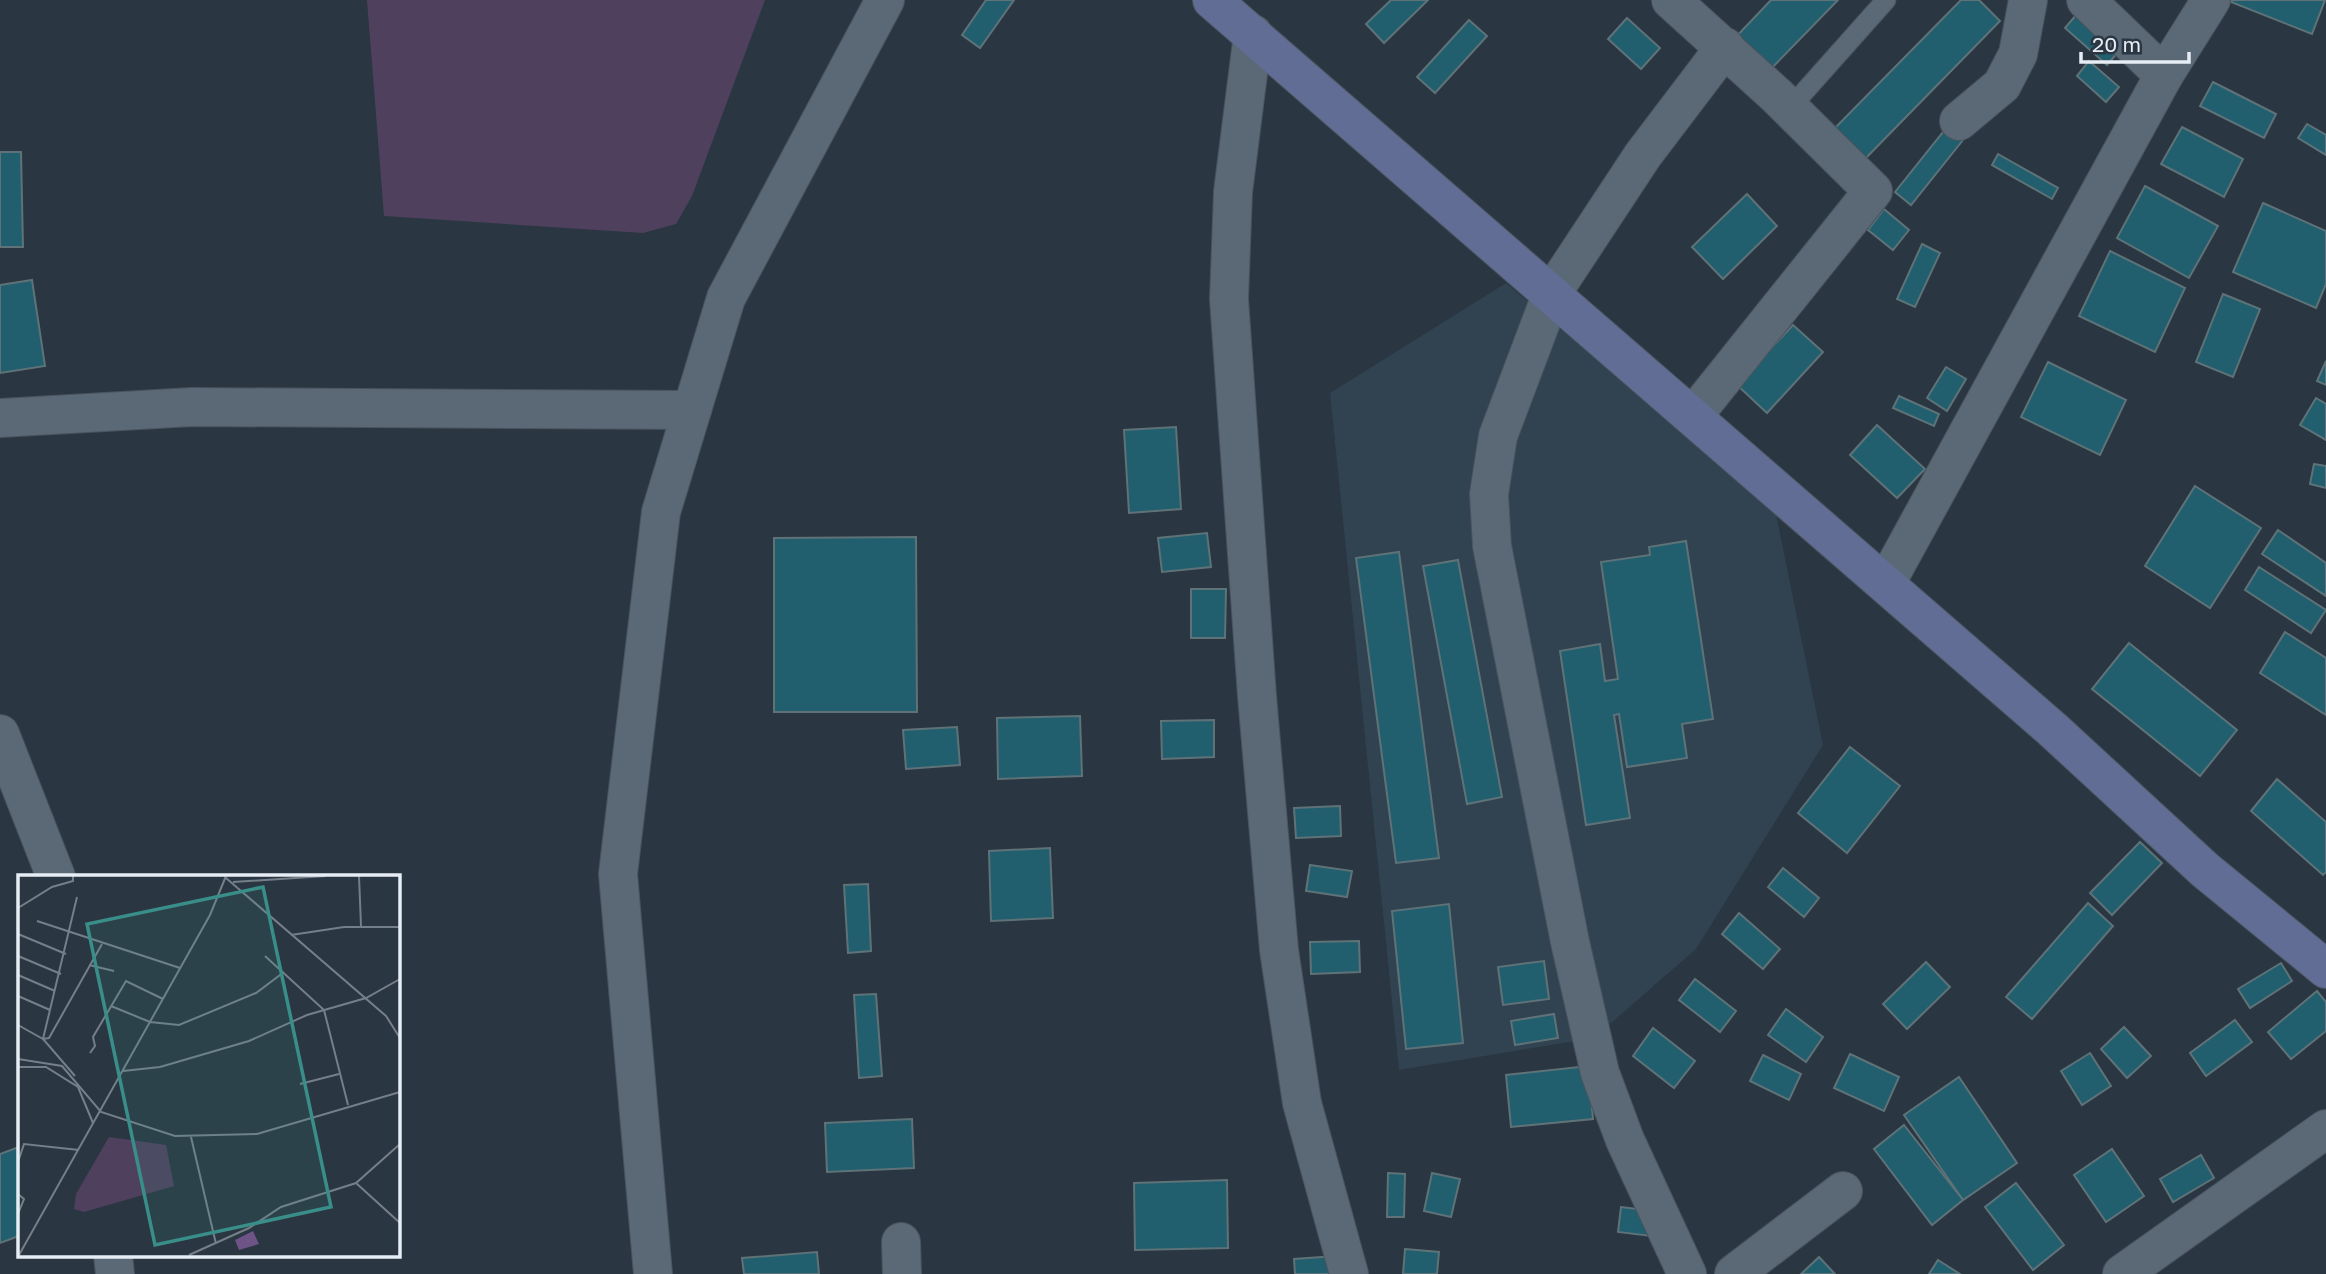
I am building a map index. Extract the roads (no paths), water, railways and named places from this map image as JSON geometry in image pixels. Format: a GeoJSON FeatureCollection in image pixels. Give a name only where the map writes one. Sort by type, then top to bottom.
{"type":"FeatureCollection","features":[{"type":"Feature","properties":{"kind":"main road"},"geometry":{"type":"LineString","coordinates":[[1212,0],[1886,583],[2052,729],[2205,870],[2326,969]]}},
{"type":"Feature","properties":{"kind":"street"},"geometry":{"type":"LineString","coordinates":[[653,1274],[618,874],[661,512],[726,299],[885,0]]}},
{"type":"Feature","properties":{"kind":"street"},"geometry":{"type":"LineString","coordinates":[[1671,0],[1725,47],[1873,191],[1693,416]]}},
{"type":"Feature","properties":{"kind":"street"},"geometry":{"type":"LineString","coordinates":[[1959,121],[2002,85],[2018,54],[2028,0]]}},
{"type":"Feature","properties":{"kind":"street"},"geometry":{"type":"LineString","coordinates":[[2086,0],[2164,75]]}},
{"type":"Feature","properties":{"kind":"street"},"geometry":{"type":"LineString","coordinates":[[1886,583],[2164,75],[2211,0]]}},
{"type":"Feature","properties":{"kind":"street"},"geometry":{"type":"LineString","coordinates":[[1253,34],[1233,192],[1229,299],[1257,696],[1279,950],[1300,1090],[1349,1274]]}},
{"type":"Feature","properties":{"kind":"street"},"geometry":{"type":"LineString","coordinates":[[1687,1274],[1625,1140],[1600,1073],[1570,942],[1492,546],[1489,494],[1498,436],[1552,293],[1643,155],[1725,47]]}},
{"type":"Feature","properties":{"kind":"street"},"geometry":{"type":"LineString","coordinates":[[0,418],[192,407],[692,410]]}},
{"type":"Feature","properties":{"kind":"street"},"geometry":{"type":"LineString","coordinates":[[0,734],[55,875]]}},
{"type":"Feature","properties":{"kind":"street"},"geometry":{"type":"LineString","coordinates":[[2122,1274],[2326,1129]]}},
{"type":"Feature","properties":{"kind":"street"},"geometry":{"type":"LineString","coordinates":[[1734,1274],[1843,1192]]}},
{"type":"Feature","properties":{"kind":"street"},"geometry":{"type":"LineString","coordinates":[[113,1256],[115,1274]]}},
{"type":"Feature","properties":{"kind":"lane"},"geometry":{"type":"LineString","coordinates":[[1789,109],[1886,0]]}}]}
